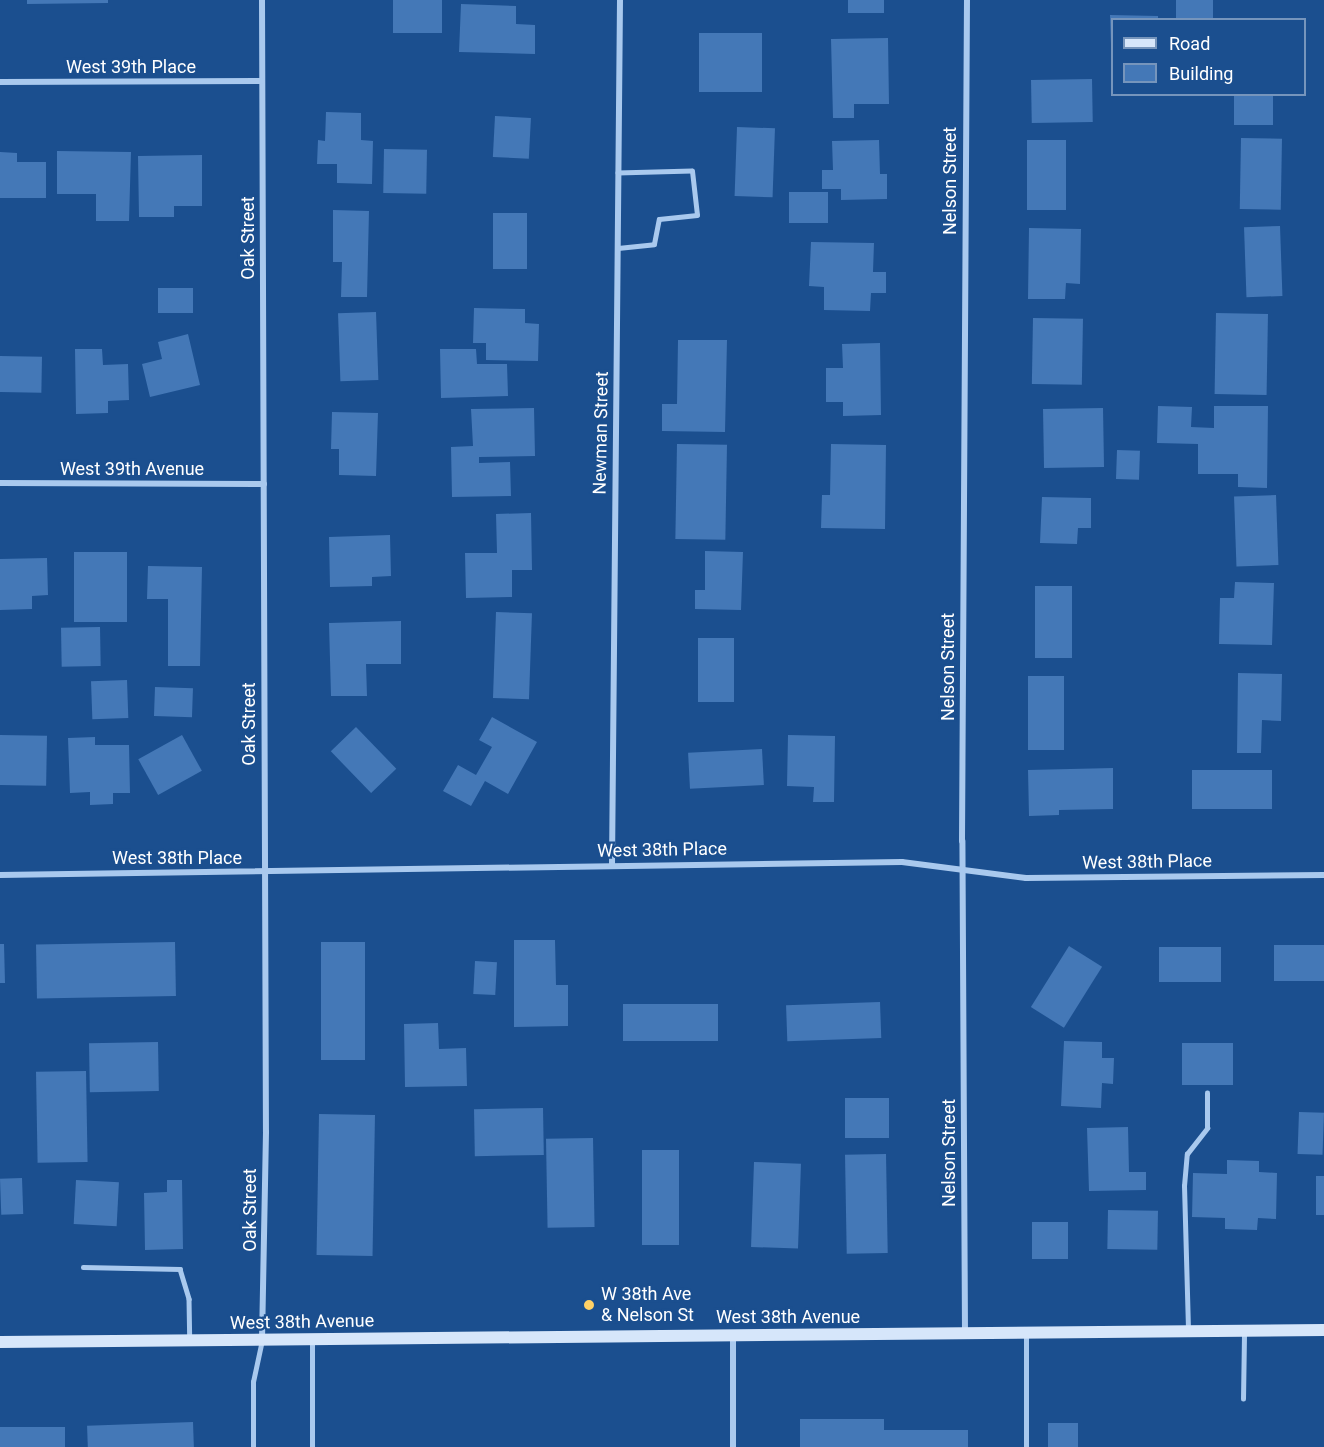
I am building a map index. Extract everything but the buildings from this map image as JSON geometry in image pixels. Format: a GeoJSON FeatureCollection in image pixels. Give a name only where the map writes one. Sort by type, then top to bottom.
{"type":"FeatureCollection","features":[{"type":"Feature","properties":{"kind":"street","name":"Oak Street"},"geometry":{"type":"LineString","coordinates":[[262,0],[264,484],[262,1340]]}},
{"type":"Feature","properties":{"kind":"street","name":"Newman Street"},"geometry":{"type":"LineString","coordinates":[[612,865],[620,0]]}},
{"type":"Feature","properties":{"kind":"street","name":"Nelson Street"},"geometry":{"type":"LineString","coordinates":[[965,1334],[962,869],[966,0]]}},
{"type":"Feature","properties":{"kind":"street","name":"West 39th Place"},"geometry":{"type":"LineString","coordinates":[[0,82],[262,81]]}},
{"type":"Feature","properties":{"kind":"street","name":"West 39th Avenue"},"geometry":{"type":"LineString","coordinates":[[0,483],[264,484]]}},
{"type":"Feature","properties":{"kind":"street","name":"West 38th Place"},"geometry":{"type":"LineString","coordinates":[[0,875],[264,873],[612,865],[902,862],[1026,878],[1324,875]]}},
{"type":"Feature","properties":{"kind":"street","name":"West 38th Avenue"},"geometry":{"type":"LineString","coordinates":[[0,1342],[1324,1330]]}},
{"type":"Feature","properties":{"kind":"street"},"geometry":{"type":"LineString","coordinates":[[733,1447],[734,1335]]}},
{"type":"Feature","properties":{"kind":"lane"},"geometry":{"type":"LineString","coordinates":[[618,172],[692,171],[697,215],[659,219],[654,244],[618,248]]}},
{"type":"Feature","properties":{"kind":"lane"},"geometry":{"type":"LineString","coordinates":[[1188,1332],[1184,1186],[1187,1154],[1207,1128],[1207,1093]]}},
{"type":"Feature","properties":{"kind":"lane"},"geometry":{"type":"LineString","coordinates":[[83,1266],[180,1269],[189,1299],[190,1341]]}},
{"type":"Feature","properties":{"kind":"lane"},"geometry":{"type":"LineString","coordinates":[[1243,1399],[1244,1331]]}},
{"type":"Feature","properties":{"kind":"lane"},"geometry":{"type":"LineString","coordinates":[[1026,1334],[1026,1447]]}},
{"type":"Feature","properties":{"kind":"lane","name":"Oak Street"},"geometry":{"type":"LineString","coordinates":[[253,1447],[253,1382],[262,1340]]}},
{"type":"Feature","properties":{"kind":"lane"},"geometry":{"type":"LineString","coordinates":[[312,1340],[312,1447]]}},
{"type":"Feature","properties":{"kind":"place","name":"W 38th Ave & Nelson St"},"geometry":{"type":"Point","coordinates":[589,1305]}}]}
